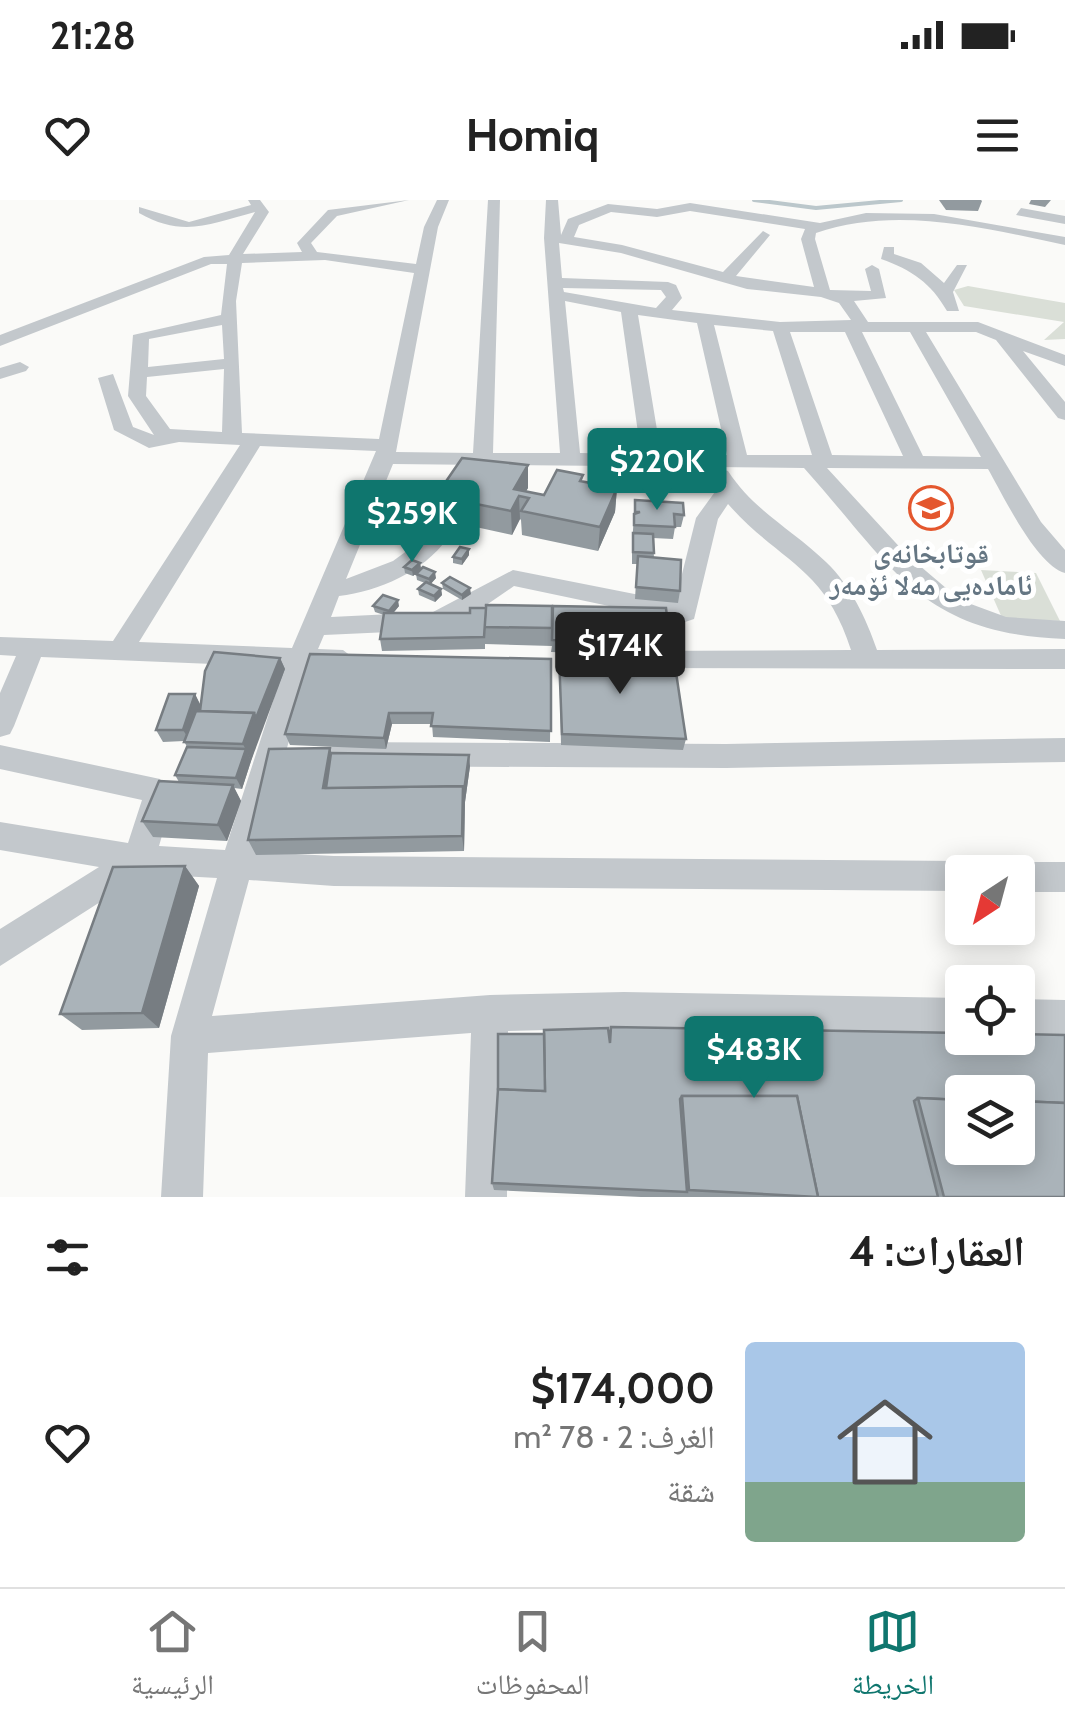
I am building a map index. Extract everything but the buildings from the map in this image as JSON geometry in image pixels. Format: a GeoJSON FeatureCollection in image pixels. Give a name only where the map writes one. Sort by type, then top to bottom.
{"type":"FeatureCollection","features":[{"type":"Feature","properties":{"kind":"street"},"geometry":{"type":"LineString","coordinates":[[313,258],[304,243],[326,217],[403,200]]}},
{"type":"Feature","properties":{"kind":"street"},"geometry":{"type":"LineString","coordinates":[[182,1197],[190,1036],[238,864],[292,754],[299,660],[386,452],[432,227],[441,200]]}},
{"type":"Feature","properties":{"kind":"street"},"geometry":{"type":"LineString","coordinates":[[483,459],[494,200]]}},
{"type":"Feature","properties":{"kind":"street"},"geometry":{"type":"LineString","coordinates":[[552,200],[559,238],[556,289],[572,461]]}},
{"type":"Feature","properties":{"kind":"street"},"geometry":{"type":"LineString","coordinates":[[120,652],[242,441],[228,320],[237,248],[262,212],[257,204],[187,228],[168,226],[144,210]]}},
{"type":"Feature","properties":{"kind":"street"},"geometry":{"type":"LineString","coordinates":[[559,238],[573,222],[619,204],[657,213],[690,207],[815,226],[853,209],[893,206],[1065,241]]}},
{"type":"Feature","properties":{"kind":"street"},"geometry":{"type":"LineString","coordinates":[[1020,212],[1065,220]]}},
{"type":"Feature","properties":{"kind":"street"},"geometry":{"type":"LineString","coordinates":[[815,226],[808,239],[831,295],[856,325],[916,462]]}},
{"type":"Feature","properties":{"kind":"street"},"geometry":{"type":"LineString","coordinates":[[725,279],[763,235]]}},
{"type":"Feature","properties":{"kind":"street"},"geometry":{"type":"LineString","coordinates":[[559,238],[622,249],[725,279],[831,295],[880,295],[872,269]]}},
{"type":"Feature","properties":{"kind":"street"},"geometry":{"type":"LineString","coordinates":[[888,250],[886,256],[916,266],[944,292],[964,326]]}},
{"type":"Feature","properties":{"kind":"street"},"geometry":{"type":"LineString","coordinates":[[0,341],[198,264],[238,257],[313,258],[424,269]]}},
{"type":"Feature","properties":{"kind":"street"},"geometry":{"type":"LineString","coordinates":[[944,292],[962,268]]}},
{"type":"Feature","properties":{"kind":"street"},"geometry":{"type":"LineString","coordinates":[[556,289],[663,285],[671,288],[674,298],[660,314]]}},
{"type":"Feature","properties":{"kind":"street"},"geometry":{"type":"LineString","coordinates":[[556,289],[660,314],[780,327],[964,326],[998,331],[1065,361]]}},
{"type":"Feature","properties":{"kind":"street"},"geometry":{"type":"LineString","coordinates":[[629,308],[652,460]]}},
{"type":"Feature","properties":{"kind":"street"},"geometry":{"type":"LineString","coordinates":[[690,660],[685,613],[707,518],[727,491],[727,458],[704,319]]}},
{"type":"Feature","properties":{"kind":"street"},"geometry":{"type":"LineString","coordinates":[[228,320],[144,332],[137,396],[164,434],[483,459],[997,463]]}},
{"type":"Feature","properties":{"kind":"street"},"geometry":{"type":"LineString","coordinates":[[914,325],[1032,526],[1065,565]]}},
{"type":"Feature","properties":{"kind":"street"},"geometry":{"type":"LineString","coordinates":[[780,327],[816,461],[928,588],[951,606],[1014,628],[1065,630]]}},
{"type":"Feature","properties":{"kind":"street"},"geometry":{"type":"LineString","coordinates":[[998,331],[1065,414]]}},
{"type":"Feature","properties":{"kind":"street"},"geometry":{"type":"LineString","coordinates":[[138,373],[234,362]]}},
{"type":"Feature","properties":{"kind":"street"},"geometry":{"type":"LineString","coordinates":[[0,374],[20,367]]}},
{"type":"Feature","properties":{"kind":"street"},"geometry":{"type":"LineString","coordinates":[[107,378],[124,430],[149,442],[174,437]]}},
{"type":"Feature","properties":{"kind":"street"},"geometry":{"type":"LineString","coordinates":[[727,491],[817,566],[853,613],[867,660]]}},
{"type":"Feature","properties":{"kind":"street"},"geometry":{"type":"LineString","coordinates":[[331,589],[363,586],[427,548],[436,539],[419,522]]}},
{"type":"Feature","properties":{"kind":"street"},"geometry":{"type":"LineString","coordinates":[[314,626],[444,619],[476,606],[502,580],[513,578],[685,613]]}},
{"type":"Feature","properties":{"kind":"street"},"geometry":{"type":"LineString","coordinates":[[0,646],[377,660]]}},
{"type":"Feature","properties":{"kind":"street"},"geometry":{"type":"LineString","coordinates":[[0,726],[32,648]]}},
{"type":"Feature","properties":{"kind":"street"},"geometry":{"type":"LineString","coordinates":[[612,660],[1065,659]]}},
{"type":"Feature","properties":{"kind":"street"},"geometry":{"type":"LineString","coordinates":[[292,754],[726,756],[1065,750]]}},
{"type":"Feature","properties":{"kind":"street"},"geometry":{"type":"LineString","coordinates":[[0,757],[155,792],[158,797],[139,859],[0,948]]}},
{"type":"Feature","properties":{"kind":"street"},"geometry":{"type":"LineString","coordinates":[[0,836],[139,859],[334,871],[945,876]]}},
{"type":"Feature","properties":{"kind":"street"},"geometry":{"type":"LineString","coordinates":[[1035,877],[1065,877]]}},
{"type":"Feature","properties":{"kind":"street"},"geometry":{"type":"LineString","coordinates":[[190,1036],[490,1013],[624,1010],[945,1016]]}},
{"type":"Feature","properties":{"kind":"street"},"geometry":{"type":"LineString","coordinates":[[486,1197],[490,1013]]}},
{"type":"Feature","properties":{"kind":"street"},"geometry":{"type":"LineString","coordinates":[[1035,1018],[1065,1018]]}},
{"type":"Feature","properties":{"kind":"shaded area"},"geometry":{"type":"Polygon","coordinates":[[[968,286],[1065,303],[1065,339],[1044,340],[1064,322],[964,306],[954,290],[968,286]]]}},
{"type":"Feature","properties":{"kind":"shaded area"},"geometry":{"type":"Polygon","coordinates":[[[981,570],[1036,573],[1060,621],[1002,618],[981,570]]]}},
{"type":"Feature","properties":{"kind":"waterway"},"geometry":{"type":"LineString","coordinates":[[754,200],[816,208],[901,200]]}},
{"type":"Feature","properties":{"kind":"place","name":"قوتابخانەی ئامادەیی مەلا ئۆمەر"},"geometry":{"type":"Point","coordinates":[931,508]}}]}
